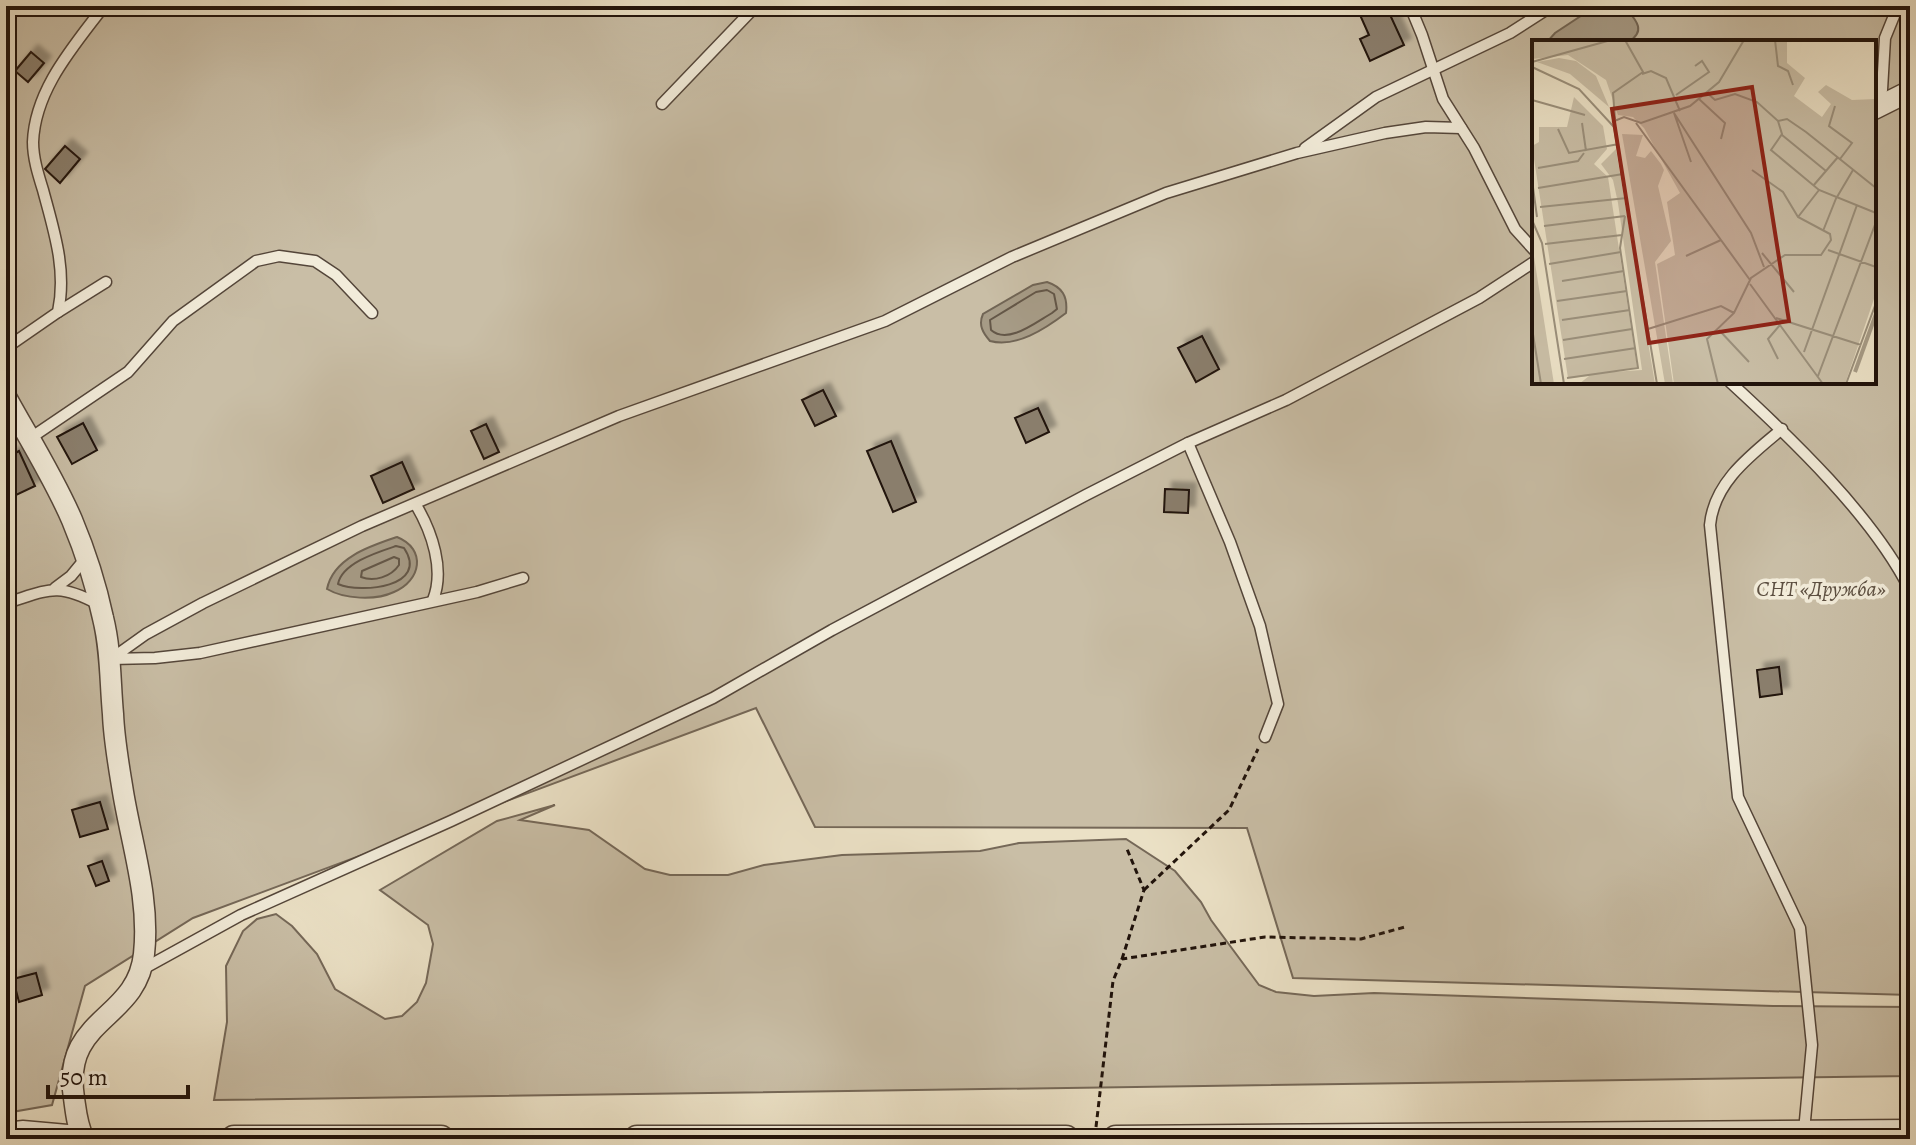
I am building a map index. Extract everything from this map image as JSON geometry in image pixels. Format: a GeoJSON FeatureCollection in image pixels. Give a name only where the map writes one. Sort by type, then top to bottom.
{"type":"FeatureCollection","features":[{"type":"Feature","properties":{"kind":"street"},"geometry":{"type":"LineString","coordinates":[[1876,108],[1910,91]]}},
{"type":"Feature","properties":{"kind":"street"},"geometry":{"type":"LineString","coordinates":[[6,397],[71,518],[100,605],[111,659],[113,717],[145,916],[143,969],[111,1015],[85,1037],[74,1059],[71,1078],[82,1135]]}},
{"type":"Feature","properties":{"kind":"street"},"geometry":{"type":"LineString","coordinates":[[1116,1139],[1910,1133]]}},
{"type":"Feature","properties":{"kind":"street"},"geometry":{"type":"LineString","coordinates":[[234,1139],[441,1139]]}},
{"type":"Feature","properties":{"kind":"street"},"geometry":{"type":"LineString","coordinates":[[637,1139],[1066,1139]]}},
{"type":"Feature","properties":{"kind":"lane"},"geometry":{"type":"LineString","coordinates":[[58,312],[63,289],[58,246],[34,159],[33,139],[54,74],[104,6]]}},
{"type":"Feature","properties":{"kind":"lane"},"geometry":{"type":"LineString","coordinates":[[662,104],[756,6]]}},
{"type":"Feature","properties":{"kind":"lane"},"geometry":{"type":"LineString","coordinates":[[1410,6],[1443,99],[1474,148],[1515,229],[1532,248]]}},
{"type":"Feature","properties":{"kind":"lane"},"geometry":{"type":"LineString","coordinates":[[1297,153],[1376,97],[1510,33],[1552,6]]}},
{"type":"Feature","properties":{"kind":"lane"},"geometry":{"type":"LineString","coordinates":[[1876,105],[1882,90],[1885,38],[1898,6]]}},
{"type":"Feature","properties":{"kind":"lane"},"geometry":{"type":"LineString","coordinates":[[111,659],[146,634],[203,603],[362,526],[619,416],[885,321],[1012,257],[1166,193],[1297,153],[1426,127],[1461,128]]}},
{"type":"Feature","properties":{"kind":"lane"},"geometry":{"type":"LineString","coordinates":[[29,439],[128,372],[173,321],[256,261],[279,256],[315,261],[336,275],[372,313]]}},
{"type":"Feature","properties":{"kind":"lane"},"geometry":{"type":"LineString","coordinates":[[143,969],[241,915],[713,698],[832,630],[1188,443],[1286,400],[1479,298],[1532,263]]}},
{"type":"Feature","properties":{"kind":"lane"},"geometry":{"type":"LineString","coordinates":[[6,348],[106,282]]}},
{"type":"Feature","properties":{"kind":"lane"},"geometry":{"type":"LineString","coordinates":[[1732,384],[1782,429],[1852,508],[1905,570],[1910,590]]}},
{"type":"Feature","properties":{"kind":"lane"},"geometry":{"type":"LineString","coordinates":[[1782,429],[1723,485],[1711,511],[1710,525],[1738,797],[1800,928],[1812,1045],[1804,1133]]}},
{"type":"Feature","properties":{"kind":"lane"},"geometry":{"type":"LineString","coordinates":[[1188,443],[1230,542],[1260,626],[1278,704],[1265,737]]}},
{"type":"Feature","properties":{"kind":"lane"},"geometry":{"type":"LineString","coordinates":[[416,505],[427,523],[436,558],[438,587],[433,600]]}},
{"type":"Feature","properties":{"kind":"lane"},"geometry":{"type":"LineString","coordinates":[[6,603],[55,588],[71,576],[85,559]]}},
{"type":"Feature","properties":{"kind":"lane"},"geometry":{"type":"LineString","coordinates":[[111,659],[200,653],[477,592],[523,578]]}},
{"type":"Feature","properties":{"kind":"lane"},"geometry":{"type":"LineString","coordinates":[[55,588],[72,590],[100,605]]}},
{"type":"Feature","properties":{"kind":"lane"},"geometry":{"type":"LineString","coordinates":[[6,1128],[23,1126],[82,1135]]}},
{"type":"Feature","properties":{"kind":"path"},"geometry":{"type":"LineString","coordinates":[[1095,1139],[1113,981],[1144,890],[1229,810],[1265,737]]}},
{"type":"Feature","properties":{"kind":"path"},"geometry":{"type":"LineString","coordinates":[[1127,849],[1144,890]]}},
{"type":"Feature","properties":{"kind":"path"},"geometry":{"type":"LineString","coordinates":[[1122,959],[1265,937],[1361,939],[1405,927]]}},
{"type":"Feature","properties":{"kind":"green space","name":"СНТ «Дружба»"},"geometry":{"type":"Polygon","coordinates":[[[6,6],[1910,6],[1910,995],[1293,978],[1247,828],[815,827],[756,708],[193,918],[85,986],[52,1105],[6,1113],[6,6]]]}},
{"type":"Feature","properties":{"kind":"green space"},"geometry":{"type":"Polygon","coordinates":[[[555,805],[520,820],[589,830],[645,869],[670,875],[728,875],[764,865],[842,855],[980,851],[1019,843],[1126,839],[1175,871],[1201,902],[1259,985],[1276,992],[1314,996],[1374,993],[1773,1006],[1910,1007],[1910,1076],[214,1100],[227,1022],[226,966],[243,931],[257,919],[276,914],[292,926],[317,954],[335,989],[385,1019],[402,1016],[417,1002],[426,983],[433,944],[428,925],[380,890],[497,821],[555,805]]]}},
{"type":"Feature","properties":{"kind":"water"},"geometry":{"type":"Polygon","coordinates":[[[1596,6],[1625,7],[1638,25],[1637,34],[1631,40],[1549,40],[1596,6]]]}},
{"type":"Feature","properties":{"kind":"water"},"geometry":{"type":"Polygon","coordinates":[[[1047,282],[1063,293],[1066,313],[1040,331],[1020,339],[990,341],[982,329],[983,314],[1033,285],[1047,282]]]}},
{"type":"Feature","properties":{"kind":"water"},"geometry":{"type":"Polygon","coordinates":[[[397,537],[413,549],[417,565],[415,573],[403,587],[369,598],[342,595],[327,589],[331,578],[345,561],[365,549],[397,537]]]}},
{"type":"Feature","properties":{"kind":"building"},"geometry":{"type":"Polygon","coordinates":[[[1356,6],[1386,6],[1404,45],[1370,61],[1360,39],[1369,35],[1356,6]]]}},
{"type":"Feature","properties":{"kind":"building"},"geometry":{"type":"Polygon","coordinates":[[[31,52],[44,63],[28,82],[15,71],[31,52]]]}},
{"type":"Feature","properties":{"kind":"building"},"geometry":{"type":"Polygon","coordinates":[[[65,146],[80,159],[60,183],[45,169],[65,146]]]}},
{"type":"Feature","properties":{"kind":"building"},"geometry":{"type":"Polygon","coordinates":[[[1202,336],[1219,369],[1196,382],[1178,348],[1202,336]]]}},
{"type":"Feature","properties":{"kind":"building"},"geometry":{"type":"Polygon","coordinates":[[[823,390],[836,416],[815,426],[802,400],[823,390]]]}},
{"type":"Feature","properties":{"kind":"building"},"geometry":{"type":"Polygon","coordinates":[[[1038,408],[1049,432],[1026,443],[1015,418],[1038,408]]]}},
{"type":"Feature","properties":{"kind":"building"},"geometry":{"type":"Polygon","coordinates":[[[83,423],[97,450],[72,464],[57,437],[83,423]]]}},
{"type":"Feature","properties":{"kind":"building"},"geometry":{"type":"Polygon","coordinates":[[[486,424],[499,452],[484,459],[471,431],[486,424]]]}},
{"type":"Feature","properties":{"kind":"building"},"geometry":{"type":"Polygon","coordinates":[[[891,441],[916,502],[893,512],[867,451],[891,441]]]}},
{"type":"Feature","properties":{"kind":"building"},"geometry":{"type":"Polygon","coordinates":[[[19,451],[35,486],[14,496],[6,477],[6,458],[19,451]]]}},
{"type":"Feature","properties":{"kind":"building"},"geometry":{"type":"Polygon","coordinates":[[[402,462],[414,489],[383,503],[371,476],[402,462]]]}},
{"type":"Feature","properties":{"kind":"building"},"geometry":{"type":"Polygon","coordinates":[[[1165,489],[1189,490],[1188,513],[1164,512],[1165,489]]]}},
{"type":"Feature","properties":{"kind":"building"},"geometry":{"type":"Polygon","coordinates":[[[1779,667],[1782,694],[1760,697],[1757,670],[1779,667]]]}},
{"type":"Feature","properties":{"kind":"building"},"geometry":{"type":"Polygon","coordinates":[[[100,802],[108,829],[80,837],[72,810],[100,802]]]}},
{"type":"Feature","properties":{"kind":"building"},"geometry":{"type":"Polygon","coordinates":[[[102,861],[109,881],[96,886],[88,866],[102,861]]]}},
{"type":"Feature","properties":{"kind":"building"},"geometry":{"type":"Polygon","coordinates":[[[36,973],[42,995],[19,1002],[13,979],[36,973]]]}}]}
